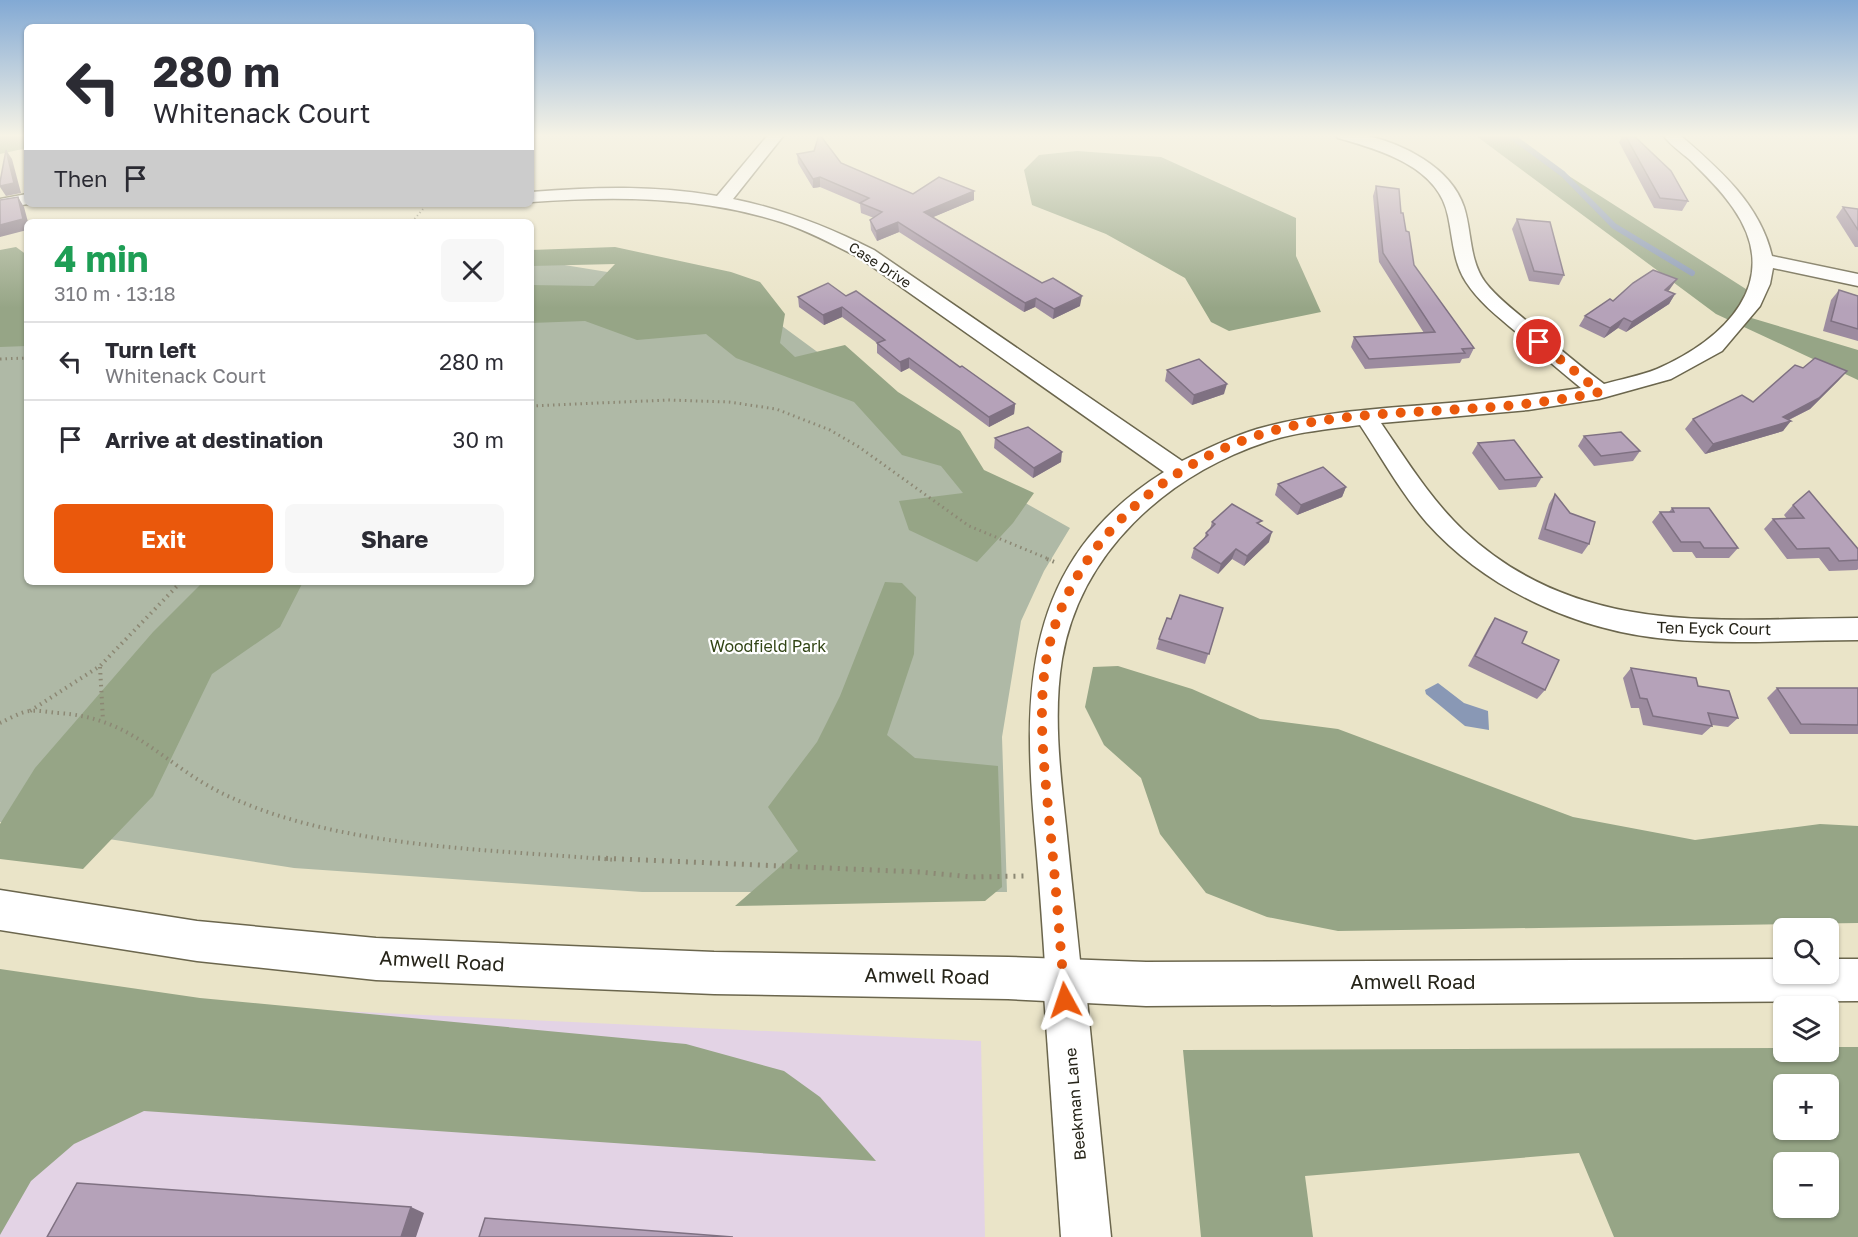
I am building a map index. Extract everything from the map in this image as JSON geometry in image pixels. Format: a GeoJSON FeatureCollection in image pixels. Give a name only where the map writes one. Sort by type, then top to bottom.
{"type":"FeatureCollection","features":[{"type":"Feature","properties":{"kind":"main road","name":"Amwell Road"},"geometry":{"type":"LineString","coordinates":[[0,910],[197,941],[376,959],[714,973],[1064,980],[1146,984],[1858,980]]}},
{"type":"Feature","properties":{"kind":"main road","name":"Beekman Lane"},"geometry":{"type":"LineString","coordinates":[[1064,980],[1086,1237]]}},
{"type":"Feature","properties":{"kind":"street"},"geometry":{"type":"LineString","coordinates":[[722,201],[729,193]]}},
{"type":"Feature","properties":{"kind":"street"},"geometry":{"type":"LineString","coordinates":[[1450,193],[1455,205],[1467,268],[1475,283],[1494,303],[1600,392]]}},
{"type":"Feature","properties":{"kind":"street","name":"Beekman Lane"},"geometry":{"type":"LineString","coordinates":[[1064,980],[1042,726],[1046,662],[1054,628],[1080,572],[1114,526],[1140,501],[1179,471],[1218,452],[1264,434],[1301,424],[1365,416],[1539,403],[1600,392],[1629,386],[1672,371],[1708,352],[1748,312],[1758,291],[1763,260],[1751,225],[1731,193]]}},
{"type":"Feature","properties":{"kind":"street","name":"Case Drive"},"geometry":{"type":"LineString","coordinates":[[534,197],[639,194],[722,201],[784,216],[820,230],[857,249],[1179,471]]}},
{"type":"Feature","properties":{"kind":"street"},"geometry":{"type":"LineString","coordinates":[[0,204],[24,200]]}},
{"type":"Feature","properties":{"kind":"street"},"geometry":{"type":"LineString","coordinates":[[1763,260],[1858,280]]}},
{"type":"Feature","properties":{"kind":"street","name":"Ten Eyck Court"},"geometry":{"type":"LineString","coordinates":[[1365,416],[1415,491],[1436,518],[1485,562],[1547,596],[1616,621],[1655,627],[1694,630],[1858,629]]}},
{"type":"Feature","properties":{"kind":"path"},"geometry":{"type":"LineString","coordinates":[[415,219],[423,209]]}},
{"type":"Feature","properties":{"kind":"path"},"geometry":{"type":"LineString","coordinates":[[0,359],[24,358]]}},
{"type":"Feature","properties":{"kind":"path"},"geometry":{"type":"LineString","coordinates":[[534,406],[668,400],[729,402],[776,408],[830,429],[859,447],[969,526],[1080,572]]}},
{"type":"Feature","properties":{"kind":"path"},"geometry":{"type":"LineString","coordinates":[[0,723],[29,711],[100,666],[178,585]]}},
{"type":"Feature","properties":{"kind":"path"},"geometry":{"type":"LineString","coordinates":[[100,666],[103,720]]}},
{"type":"Feature","properties":{"kind":"path"},"geometry":{"type":"LineString","coordinates":[[29,711],[80,714],[103,720],[152,746],[194,777],[229,797],[282,817],[335,832],[444,845],[630,861],[919,872],[972,878],[1055,874]]}},
{"type":"Feature","properties":{"kind":"shaded area"},"geometry":{"type":"Polygon","coordinates":[[[80,999],[981,1041],[985,1237],[0,1237],[0,1124],[80,999]]]}},
{"type":"Feature","properties":{"kind":"green space"},"geometry":{"type":"Polygon","coordinates":[[[1029,193],[1240,193],[1296,218],[1296,256],[1321,312],[1229,331],[1211,322],[1185,278],[1106,234],[1032,205],[1029,193]]]}},
{"type":"Feature","properties":{"kind":"green space"},"geometry":{"type":"Polygon","coordinates":[[[1553,193],[1595,193],[1749,291],[1738,314],[1858,350],[1858,380],[1716,314],[1553,193]]]}},
{"type":"Feature","properties":{"kind":"green space"},"geometry":{"type":"Polygon","coordinates":[[[16,247],[24,253],[24,346],[0,347],[0,250],[16,247]]]}},
{"type":"Feature","properties":{"kind":"green space"},"geometry":{"type":"Polygon","coordinates":[[[615,247],[731,272],[760,282],[785,314],[780,343],[795,357],[845,345],[898,392],[960,431],[984,470],[1034,493],[1013,523],[977,562],[909,530],[899,501],[963,493],[941,466],[902,455],[854,402],[736,358],[706,334],[637,340],[585,321],[534,323],[534,285],[594,286],[615,264],[534,266],[534,250],[615,247]]]}},
{"type":"Feature","properties":{"kind":"green space","name":"Woodfield Park"},"geometry":{"type":"Polygon","coordinates":[[[24,261],[24,585],[534,585],[534,263],[552,263],[737,293],[880,398],[961,467],[1070,528],[1044,571],[1021,621],[1002,737],[1007,892],[642,892],[294,868],[0,822],[0,265],[24,261]]]}},
{"type":"Feature","properties":{"kind":"green space"},"geometry":{"type":"Polygon","coordinates":[[[885,582],[902,583],[916,597],[914,654],[887,735],[915,758],[998,766],[1002,887],[985,901],[735,906],[798,851],[768,807],[817,742],[840,696],[885,582]]]}},
{"type":"Feature","properties":{"kind":"green space"},"geometry":{"type":"Polygon","coordinates":[[[200,585],[301,585],[280,627],[212,674],[153,796],[83,869],[0,859],[0,824],[35,768],[153,632],[200,585]]]}},
{"type":"Feature","properties":{"kind":"green space"},"geometry":{"type":"Polygon","coordinates":[[[1118,666],[1192,689],[1260,719],[1338,729],[1573,817],[1695,840],[1820,824],[1858,826],[1858,923],[1839,923],[1839,918],[1773,918],[1773,924],[1338,931],[1267,917],[1206,893],[1160,834],[1141,778],[1104,745],[1085,707],[1093,667],[1118,666]]]}},
{"type":"Feature","properties":{"kind":"green space"},"geometry":{"type":"Polygon","coordinates":[[[0,969],[200,998],[686,1044],[784,1071],[820,1097],[876,1161],[144,1111],[74,1144],[31,1181],[0,1235],[0,969]]]}},
{"type":"Feature","properties":{"kind":"green space"},"geometry":{"type":"Polygon","coordinates":[[[1839,1047],[1858,1047],[1858,1237],[1614,1237],[1579,1153],[1305,1176],[1313,1237],[1201,1237],[1183,1050],[1773,1048],[1773,1062],[1839,1062],[1839,1047]]]}},
{"type":"Feature","properties":{"kind":"water"},"geometry":{"type":"Polygon","coordinates":[[[1438,683],[1464,703],[1488,711],[1489,730],[1465,726],[1426,694],[1425,690],[1438,683]]]}},
{"type":"Feature","properties":{"kind":"building"},"geometry":{"type":"Polygon","coordinates":[[[857,193],[970,193],[924,212],[1042,283],[1053,278],[1082,296],[1054,309],[1036,298],[1025,303],[898,222],[876,231],[870,220],[882,212],[860,203],[869,198],[857,193]]]}},
{"type":"Feature","properties":{"kind":"building"},"geometry":{"type":"Polygon","coordinates":[[[1377,193],[1399,193],[1401,213],[1403,213],[1406,231],[1409,232],[1414,265],[1474,348],[1462,349],[1465,353],[1369,359],[1354,337],[1435,332],[1383,253],[1377,193]]]}},
{"type":"Feature","properties":{"kind":"building"},"geometry":{"type":"Polygon","coordinates":[[[1657,193],[1683,193],[1688,201],[1660,198],[1657,193]]]}},
{"type":"Feature","properties":{"kind":"building"},"geometry":{"type":"Polygon","coordinates":[[[18,197],[23,219],[0,225],[0,200],[18,197]]]}},
{"type":"Feature","properties":{"kind":"building"},"geometry":{"type":"Polygon","coordinates":[[[1843,207],[1858,209],[1858,230],[1843,207]]]}},
{"type":"Feature","properties":{"kind":"building"},"geometry":{"type":"Polygon","coordinates":[[[1517,219],[1550,222],[1564,275],[1534,271],[1517,219]]]}},
{"type":"Feature","properties":{"kind":"building"},"geometry":{"type":"Polygon","coordinates":[[[1653,270],[1677,279],[1665,290],[1675,294],[1632,322],[1624,318],[1610,328],[1585,316],[1610,299],[1613,301],[1633,283],[1653,270]]]}},
{"type":"Feature","properties":{"kind":"building"},"geometry":{"type":"Polygon","coordinates":[[[828,283],[846,296],[856,291],[1015,404],[989,417],[909,358],[900,362],[877,343],[885,340],[842,307],[823,315],[798,297],[828,283]]]}},
{"type":"Feature","properties":{"kind":"building"},"geometry":{"type":"Polygon","coordinates":[[[1839,290],[1858,296],[1858,329],[1831,321],[1839,290]]]}},
{"type":"Feature","properties":{"kind":"building"},"geometry":{"type":"Polygon","coordinates":[[[1815,358],[1847,371],[1819,398],[1783,417],[1791,421],[1713,444],[1693,419],[1742,395],[1753,402],[1795,365],[1803,368],[1815,358]]]}},
{"type":"Feature","properties":{"kind":"building"},"geometry":{"type":"Polygon","coordinates":[[[1199,359],[1227,384],[1194,395],[1167,370],[1199,359]]]}},
{"type":"Feature","properties":{"kind":"building"},"geometry":{"type":"Polygon","coordinates":[[[1028,427],[1062,452],[1034,468],[995,438],[1028,427]]]}},
{"type":"Feature","properties":{"kind":"building"},"geometry":{"type":"Polygon","coordinates":[[[1621,432],[1640,451],[1601,456],[1584,436],[1621,432]]]}},
{"type":"Feature","properties":{"kind":"building"},"geometry":{"type":"Polygon","coordinates":[[[1514,440],[1542,477],[1505,480],[1478,443],[1514,440]]]}},
{"type":"Feature","properties":{"kind":"building"},"geometry":{"type":"Polygon","coordinates":[[[1323,467],[1346,487],[1301,505],[1278,484],[1323,467]]]}},
{"type":"Feature","properties":{"kind":"building"},"geometry":{"type":"Polygon","coordinates":[[[1809,491],[1858,549],[1858,560],[1839,561],[1829,548],[1797,549],[1773,519],[1804,518],[1793,505],[1809,491]]]}},
{"type":"Feature","properties":{"kind":"building"},"geometry":{"type":"Polygon","coordinates":[[[1555,494],[1570,513],[1595,522],[1589,544],[1545,529],[1555,494]]]}},
{"type":"Feature","properties":{"kind":"building"},"geometry":{"type":"Polygon","coordinates":[[[1232,504],[1262,521],[1257,523],[1272,532],[1247,556],[1236,549],[1221,564],[1194,548],[1208,535],[1206,533],[1215,524],[1212,522],[1232,504]]]}},
{"type":"Feature","properties":{"kind":"building"},"geometry":{"type":"Polygon","coordinates":[[[1672,508],[1709,508],[1738,548],[1704,548],[1700,542],[1681,542],[1660,512],[1674,512],[1672,508]]]}},
{"type":"Feature","properties":{"kind":"building"},"geometry":{"type":"Polygon","coordinates":[[[1180,595],[1223,608],[1209,654],[1159,639],[1167,618],[1171,619],[1180,595]]]}},
{"type":"Feature","properties":{"kind":"building"},"geometry":{"type":"Polygon","coordinates":[[[1495,618],[1527,632],[1522,643],[1559,660],[1545,690],[1475,656],[1495,618]]]}},
{"type":"Feature","properties":{"kind":"building"},"geometry":{"type":"Polygon","coordinates":[[[1631,668],[1696,678],[1698,686],[1729,691],[1738,718],[1708,713],[1712,726],[1653,716],[1647,699],[1640,698],[1631,668]]]}},
{"type":"Feature","properties":{"kind":"building"},"geometry":{"type":"Polygon","coordinates":[[[1777,688],[1858,688],[1858,725],[1801,724],[1777,688]]]}},
{"type":"Feature","properties":{"kind":"building"},"geometry":{"type":"Polygon","coordinates":[[[77,1183],[411,1207],[401,1237],[47,1237],[77,1183]]]}},
{"type":"Feature","properties":{"kind":"building"},"geometry":{"type":"Polygon","coordinates":[[[485,1218],[733,1237],[479,1237],[485,1218]]]}},
{"type":"Feature","properties":{"kind":"waterway"},"geometry":{"type":"LineString","coordinates":[[1581,193],[1614,226],[1692,273]]}},
{"type":"Feature","properties":{"kind":"route"},"geometry":{"type":"LineString","coordinates":[[1065,1000],[1042,726],[1046,662],[1054,628],[1068,593],[1087,561],[1114,526],[1140,501],[1179,471],[1218,452],[1264,434],[1301,424],[1338,419],[1539,403],[1600,392],[1539,342]]}}]}
